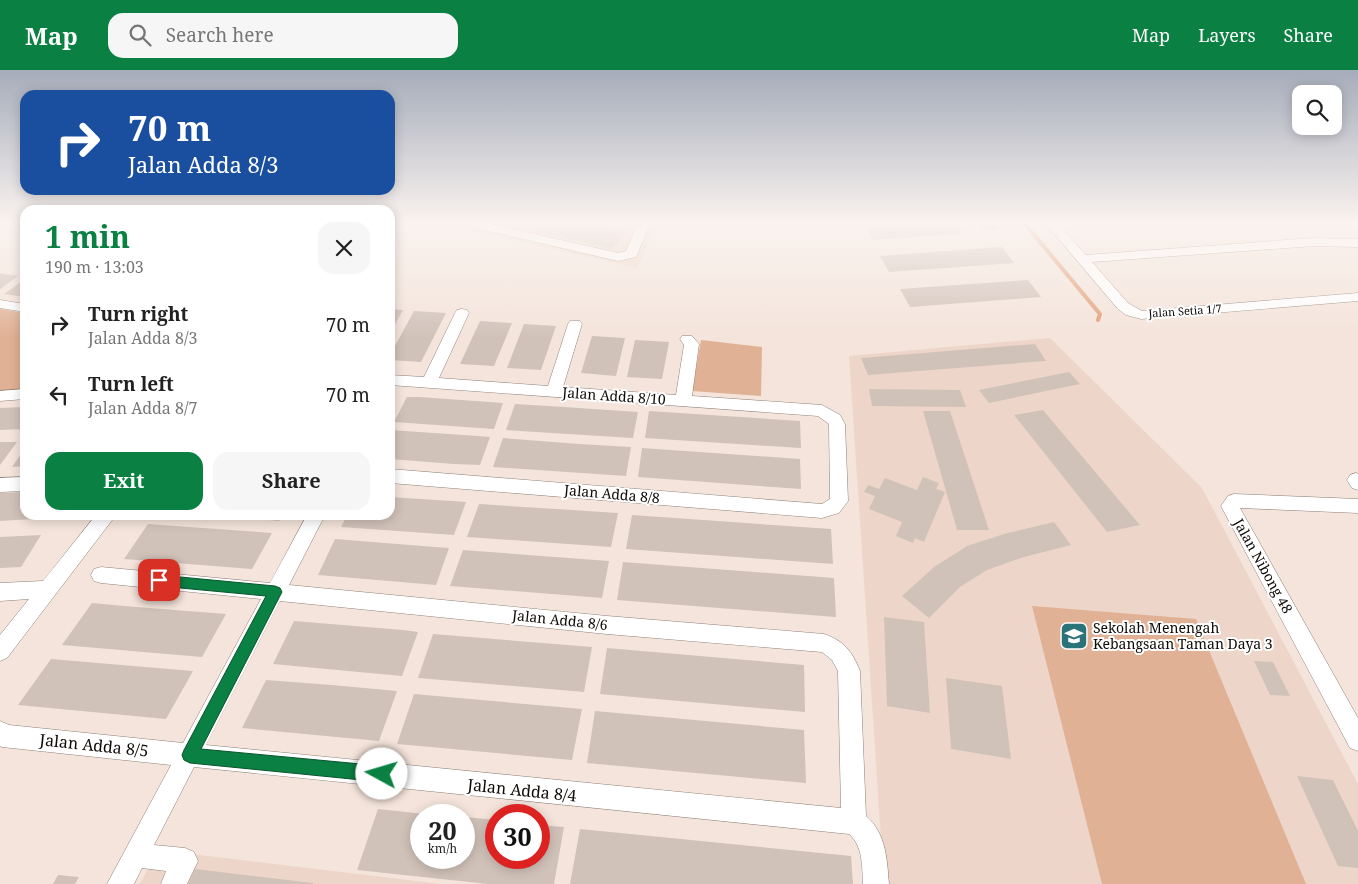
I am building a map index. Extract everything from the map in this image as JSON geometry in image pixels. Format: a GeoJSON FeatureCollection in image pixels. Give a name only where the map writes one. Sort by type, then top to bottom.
{"type":"FeatureCollection","features":[{"type":"Feature","properties":{"kind":"street","name":"Jalan Setia 1/7"},"geometry":{"type":"LineString","coordinates":[[1085,262],[1123,306],[1131,312],[1142,315],[1358,297]]}},
{"type":"Feature","properties":{"kind":"street"},"geometry":{"type":"LineString","coordinates":[[0,304],[20,307]]}},
{"type":"Feature","properties":{"kind":"street"},"geometry":{"type":"LineString","coordinates":[[430,382],[462,313]]}},
{"type":"Feature","properties":{"kind":"street"},"geometry":{"type":"LineString","coordinates":[[554,391],[575,324]]}},
{"type":"Feature","properties":{"kind":"street"},"geometry":{"type":"LineString","coordinates":[[683,401],[692,344],[687,339]]}},
{"type":"Feature","properties":{"kind":"street","name":"Jalan Adda 8/10"},"geometry":{"type":"LineString","coordinates":[[395,380],[822,410],[834,419],[836,424],[839,457],[839,501],[832,508]]}},
{"type":"Feature","properties":{"kind":"street"},"geometry":{"type":"LineString","coordinates":[[0,396],[20,394]]}},
{"type":"Feature","properties":{"kind":"street","name":"Jalan Adda 8/8"},"geometry":{"type":"LineString","coordinates":[[395,476],[822,512],[832,508]]}},
{"type":"Feature","properties":{"kind":"street"},"geometry":{"type":"LineString","coordinates":[[0,485],[20,484]]}},
{"type":"Feature","properties":{"kind":"street","name":"Jalan Nibong 48"},"geometry":{"type":"LineString","coordinates":[[1358,506],[1234,501],[1230,506],[1358,740]]}},
{"type":"Feature","properties":{"kind":"street"},"geometry":{"type":"LineString","coordinates":[[0,651],[103,520]]}},
{"type":"Feature","properties":{"kind":"street"},"geometry":{"type":"LineString","coordinates":[[120,884],[313,520]]}},
{"type":"Feature","properties":{"kind":"street","name":"Jalan Adda 8/6"},"geometry":{"type":"LineString","coordinates":[[101,575],[597,624],[824,643],[834,646],[841,654],[849,671],[854,822]]}},
{"type":"Feature","properties":{"kind":"street"},"geometry":{"type":"LineString","coordinates":[[0,592],[49,589]]}},
{"type":"Feature","properties":{"kind":"street","name":"Jalan Adda 8/5"},"geometry":{"type":"LineString","coordinates":[[0,732],[2,736],[190,755]]}},
{"type":"Feature","properties":{"kind":"street","name":"Jalan Adda 8/4"},"geometry":{"type":"LineString","coordinates":[[190,755],[587,797],[854,822]]}},
{"type":"Feature","properties":{"kind":"street"},"geometry":{"type":"LineString","coordinates":[[854,822],[868,834],[874,858],[876,884]]}},
{"type":"Feature","properties":{"kind":"street"},"geometry":{"type":"LineString","coordinates":[[136,855],[185,861],[174,884]]}},
{"type":"Feature","properties":{"kind":"shaded area"},"geometry":{"type":"Polygon","coordinates":[[[610,262],[640,262],[637,268],[610,262]]]}},
{"type":"Feature","properties":{"kind":"shaded area"},"geometry":{"type":"Polygon","coordinates":[[[0,309],[20,312],[20,389],[0,391],[0,309]]]}},
{"type":"Feature","properties":{"kind":"shaded area","name":"Sekolah Menengah Kebangsaan Taman Daya 3"},"geometry":{"type":"Polygon","coordinates":[[[1050,338],[1202,488],[1358,784],[1358,884],[884,884],[849,356],[1050,338]]]}},
{"type":"Feature","properties":{"kind":"shaded area"},"geometry":{"type":"Polygon","coordinates":[[[701,340],[762,347],[761,396],[692,391],[701,340]]]}},
{"type":"Feature","properties":{"kind":"shaded area"},"geometry":{"type":"Polygon","coordinates":[[[1032,606],[1196,619],[1306,884],[1102,884],[1032,606]]]}},
{"type":"Feature","properties":{"kind":"shaded area"},"geometry":{"type":"Polygon","coordinates":[[[158,850],[441,884],[140,884],[158,850]]]}},
{"type":"Feature","properties":{"kind":"building"},"geometry":{"type":"Polygon","coordinates":[[[883,262],[1014,263],[889,272],[883,262]]]}},
{"type":"Feature","properties":{"kind":"building"},"geometry":{"type":"Polygon","coordinates":[[[0,273],[3,274],[18,276],[0,289],[0,273]]]}},
{"type":"Feature","properties":{"kind":"building"},"geometry":{"type":"Polygon","coordinates":[[[1028,280],[1041,297],[910,307],[900,289],[1028,280]]]}},
{"type":"Feature","properties":{"kind":"building"},"geometry":{"type":"Polygon","coordinates":[[[20,283],[20,296],[4,294],[20,283]]]}},
{"type":"Feature","properties":{"kind":"building"},"geometry":{"type":"Polygon","coordinates":[[[395,309],[403,310],[395,324],[395,309]]]}},
{"type":"Feature","properties":{"kind":"building"},"geometry":{"type":"Polygon","coordinates":[[[414,311],[446,313],[421,362],[395,360],[395,346],[414,311]]]}},
{"type":"Feature","properties":{"kind":"building"},"geometry":{"type":"Polygon","coordinates":[[[480,321],[512,323],[494,366],[460,364],[480,321]]]}},
{"type":"Feature","properties":{"kind":"building"},"geometry":{"type":"Polygon","coordinates":[[[524,324],[556,326],[541,370],[507,368],[524,324]]]}},
{"type":"Feature","properties":{"kind":"building"},"geometry":{"type":"Polygon","coordinates":[[[592,336],[625,338],[616,376],[581,373],[592,336]]]}},
{"type":"Feature","properties":{"kind":"building"},"geometry":{"type":"Polygon","coordinates":[[[635,340],[669,342],[662,379],[627,377],[635,340]]]}},
{"type":"Feature","properties":{"kind":"building"},"geometry":{"type":"Polygon","coordinates":[[[1035,344],[1046,361],[868,375],[861,358],[1035,344]]]}},
{"type":"Feature","properties":{"kind":"building"},"geometry":{"type":"Polygon","coordinates":[[[1069,372],[1080,384],[989,403],[979,390],[1069,372]]]}},
{"type":"Feature","properties":{"kind":"building"},"geometry":{"type":"Polygon","coordinates":[[[869,389],[960,390],[966,407],[872,406],[869,389]]]}},
{"type":"Feature","properties":{"kind":"building"},"geometry":{"type":"Polygon","coordinates":[[[407,397],[503,403],[494,429],[395,422],[407,397]]]}},
{"type":"Feature","properties":{"kind":"building"},"geometry":{"type":"Polygon","coordinates":[[[515,404],[638,412],[633,438],[506,430],[515,404]]]}},
{"type":"Feature","properties":{"kind":"building"},"geometry":{"type":"Polygon","coordinates":[[[20,407],[20,429],[0,430],[0,408],[20,407]]]}},
{"type":"Feature","properties":{"kind":"building"},"geometry":{"type":"Polygon","coordinates":[[[1043,410],[1140,525],[1107,532],[1014,415],[1043,410]]]}},
{"type":"Feature","properties":{"kind":"building"},"geometry":{"type":"Polygon","coordinates":[[[649,411],[800,421],[801,448],[645,438],[649,411]]]}},
{"type":"Feature","properties":{"kind":"building"},"geometry":{"type":"Polygon","coordinates":[[[923,411],[950,411],[989,530],[957,530],[923,411]]]}},
{"type":"Feature","properties":{"kind":"building"},"geometry":{"type":"Polygon","coordinates":[[[395,430],[490,437],[480,465],[395,459],[395,430]]]}},
{"type":"Feature","properties":{"kind":"building"},"geometry":{"type":"Polygon","coordinates":[[[503,438],[631,447],[626,476],[493,467],[503,438]]]}},
{"type":"Feature","properties":{"kind":"building"},"geometry":{"type":"Polygon","coordinates":[[[0,442],[17,442],[0,465],[0,442]]]}},
{"type":"Feature","properties":{"kind":"building"},"geometry":{"type":"Polygon","coordinates":[[[642,448],[800,459],[801,489],[638,477],[642,448]]]}},
{"type":"Feature","properties":{"kind":"building"},"geometry":{"type":"Polygon","coordinates":[[[20,455],[20,466],[12,467],[20,455]]]}},
{"type":"Feature","properties":{"kind":"building"},"geometry":{"type":"Polygon","coordinates":[[[923,477],[939,483],[936,489],[945,492],[924,542],[915,538],[913,543],[896,536],[902,522],[869,509],[875,496],[864,492],[868,485],[879,489],[885,478],[917,490],[923,477]]]}},
{"type":"Feature","properties":{"kind":"building"},"geometry":{"type":"Polygon","coordinates":[[[20,492],[20,520],[0,521],[0,493],[20,492]]]}},
{"type":"Feature","properties":{"kind":"building"},"geometry":{"type":"Polygon","coordinates":[[[395,497],[466,502],[454,535],[341,527],[344,520],[395,520],[395,497]]]}},
{"type":"Feature","properties":{"kind":"building"},"geometry":{"type":"Polygon","coordinates":[[[479,504],[618,513],[611,547],[467,537],[479,504]]]}},
{"type":"Feature","properties":{"kind":"building"},"geometry":{"type":"Polygon","coordinates":[[[632,515],[831,529],[833,564],[626,549],[632,515]]]}},
{"type":"Feature","properties":{"kind":"building"},"geometry":{"type":"Polygon","coordinates":[[[1054,522],[1071,545],[1024,557],[987,570],[960,587],[929,618],[902,596],[934,567],[967,546],[1004,534],[1054,522]]]}},
{"type":"Feature","properties":{"kind":"building"},"geometry":{"type":"Polygon","coordinates":[[[148,524],[272,533],[252,569],[124,559],[148,524]]]}},
{"type":"Feature","properties":{"kind":"building"},"geometry":{"type":"Polygon","coordinates":[[[41,535],[21,567],[0,568],[0,537],[41,535]]]}},
{"type":"Feature","properties":{"kind":"building"},"geometry":{"type":"Polygon","coordinates":[[[335,539],[449,548],[436,585],[318,575],[335,539]]]}},
{"type":"Feature","properties":{"kind":"building"},"geometry":{"type":"Polygon","coordinates":[[[463,550],[609,561],[602,598],[450,586],[463,550]]]}},
{"type":"Feature","properties":{"kind":"building"},"geometry":{"type":"Polygon","coordinates":[[[623,562],[834,578],[836,617],[617,600],[623,562]]]}},
{"type":"Feature","properties":{"kind":"building"},"geometry":{"type":"Polygon","coordinates":[[[92,603],[226,614],[202,657],[62,645],[92,603]]]}},
{"type":"Feature","properties":{"kind":"building"},"geometry":{"type":"Polygon","coordinates":[[[884,617],[924,622],[930,713],[887,706],[884,617]]]}},
{"type":"Feature","properties":{"kind":"building"},"geometry":{"type":"Polygon","coordinates":[[[294,621],[418,632],[402,676],[273,664],[294,621]]]}},
{"type":"Feature","properties":{"kind":"building"},"geometry":{"type":"Polygon","coordinates":[[[433,634],[592,647],[584,692],[418,678],[433,634]]]}},
{"type":"Feature","properties":{"kind":"building"},"geometry":{"type":"Polygon","coordinates":[[[607,648],[804,665],[805,712],[600,694],[607,648]]]}},
{"type":"Feature","properties":{"kind":"building"},"geometry":{"type":"Polygon","coordinates":[[[51,659],[193,671],[166,719],[18,705],[51,659]]]}},
{"type":"Feature","properties":{"kind":"building"},"geometry":{"type":"Polygon","coordinates":[[[1254,661],[1273,662],[1290,696],[1270,695],[1254,661]]]}},
{"type":"Feature","properties":{"kind":"building"},"geometry":{"type":"Polygon","coordinates":[[[946,678],[1002,686],[1011,759],[951,749],[946,678]]]}},
{"type":"Feature","properties":{"kind":"building"},"geometry":{"type":"Polygon","coordinates":[[[266,680],[397,691],[379,741],[242,728],[266,680]]]}},
{"type":"Feature","properties":{"kind":"building"},"geometry":{"type":"Polygon","coordinates":[[[414,694],[582,709],[572,760],[397,744],[414,694]]]}},
{"type":"Feature","properties":{"kind":"building"},"geometry":{"type":"Polygon","coordinates":[[[595,711],[804,730],[806,783],[587,763],[595,711]]]}},
{"type":"Feature","properties":{"kind":"building"},"geometry":{"type":"Polygon","coordinates":[[[1297,776],[1333,780],[1358,831],[1358,868],[1338,866],[1297,776]]]}},
{"type":"Feature","properties":{"kind":"building"},"geometry":{"type":"Polygon","coordinates":[[[378,809],[410,812],[410,869],[475,869],[475,818],[485,819],[485,869],[550,869],[550,826],[564,827],[554,884],[488,884],[357,870],[378,809]]]}},
{"type":"Feature","properties":{"kind":"building"},"geometry":{"type":"Polygon","coordinates":[[[580,829],[851,856],[853,884],[570,884],[580,829]]]}},
{"type":"Feature","properties":{"kind":"building"},"geometry":{"type":"Polygon","coordinates":[[[195,869],[313,883],[313,884],[188,884],[195,869]]]}},
{"type":"Feature","properties":{"kind":"building"},"geometry":{"type":"Polygon","coordinates":[[[58,875],[79,877],[75,884],[53,884],[58,875]]]}},
{"type":"Feature","properties":{"kind":"waterway"},"geometry":{"type":"LineString","coordinates":[[1057,262],[1100,314],[1098,320]]}},
{"type":"Feature","properties":{"kind":"place","name":"Sekolah Menengah Kebangsaan Taman Daya 3"},"geometry":{"type":"Point","coordinates":[1074,636]}},
{"type":"Feature","properties":{"kind":"route"},"geometry":{"type":"LineString","coordinates":[[159,580],[275,592],[190,755],[382,774]]}}]}
